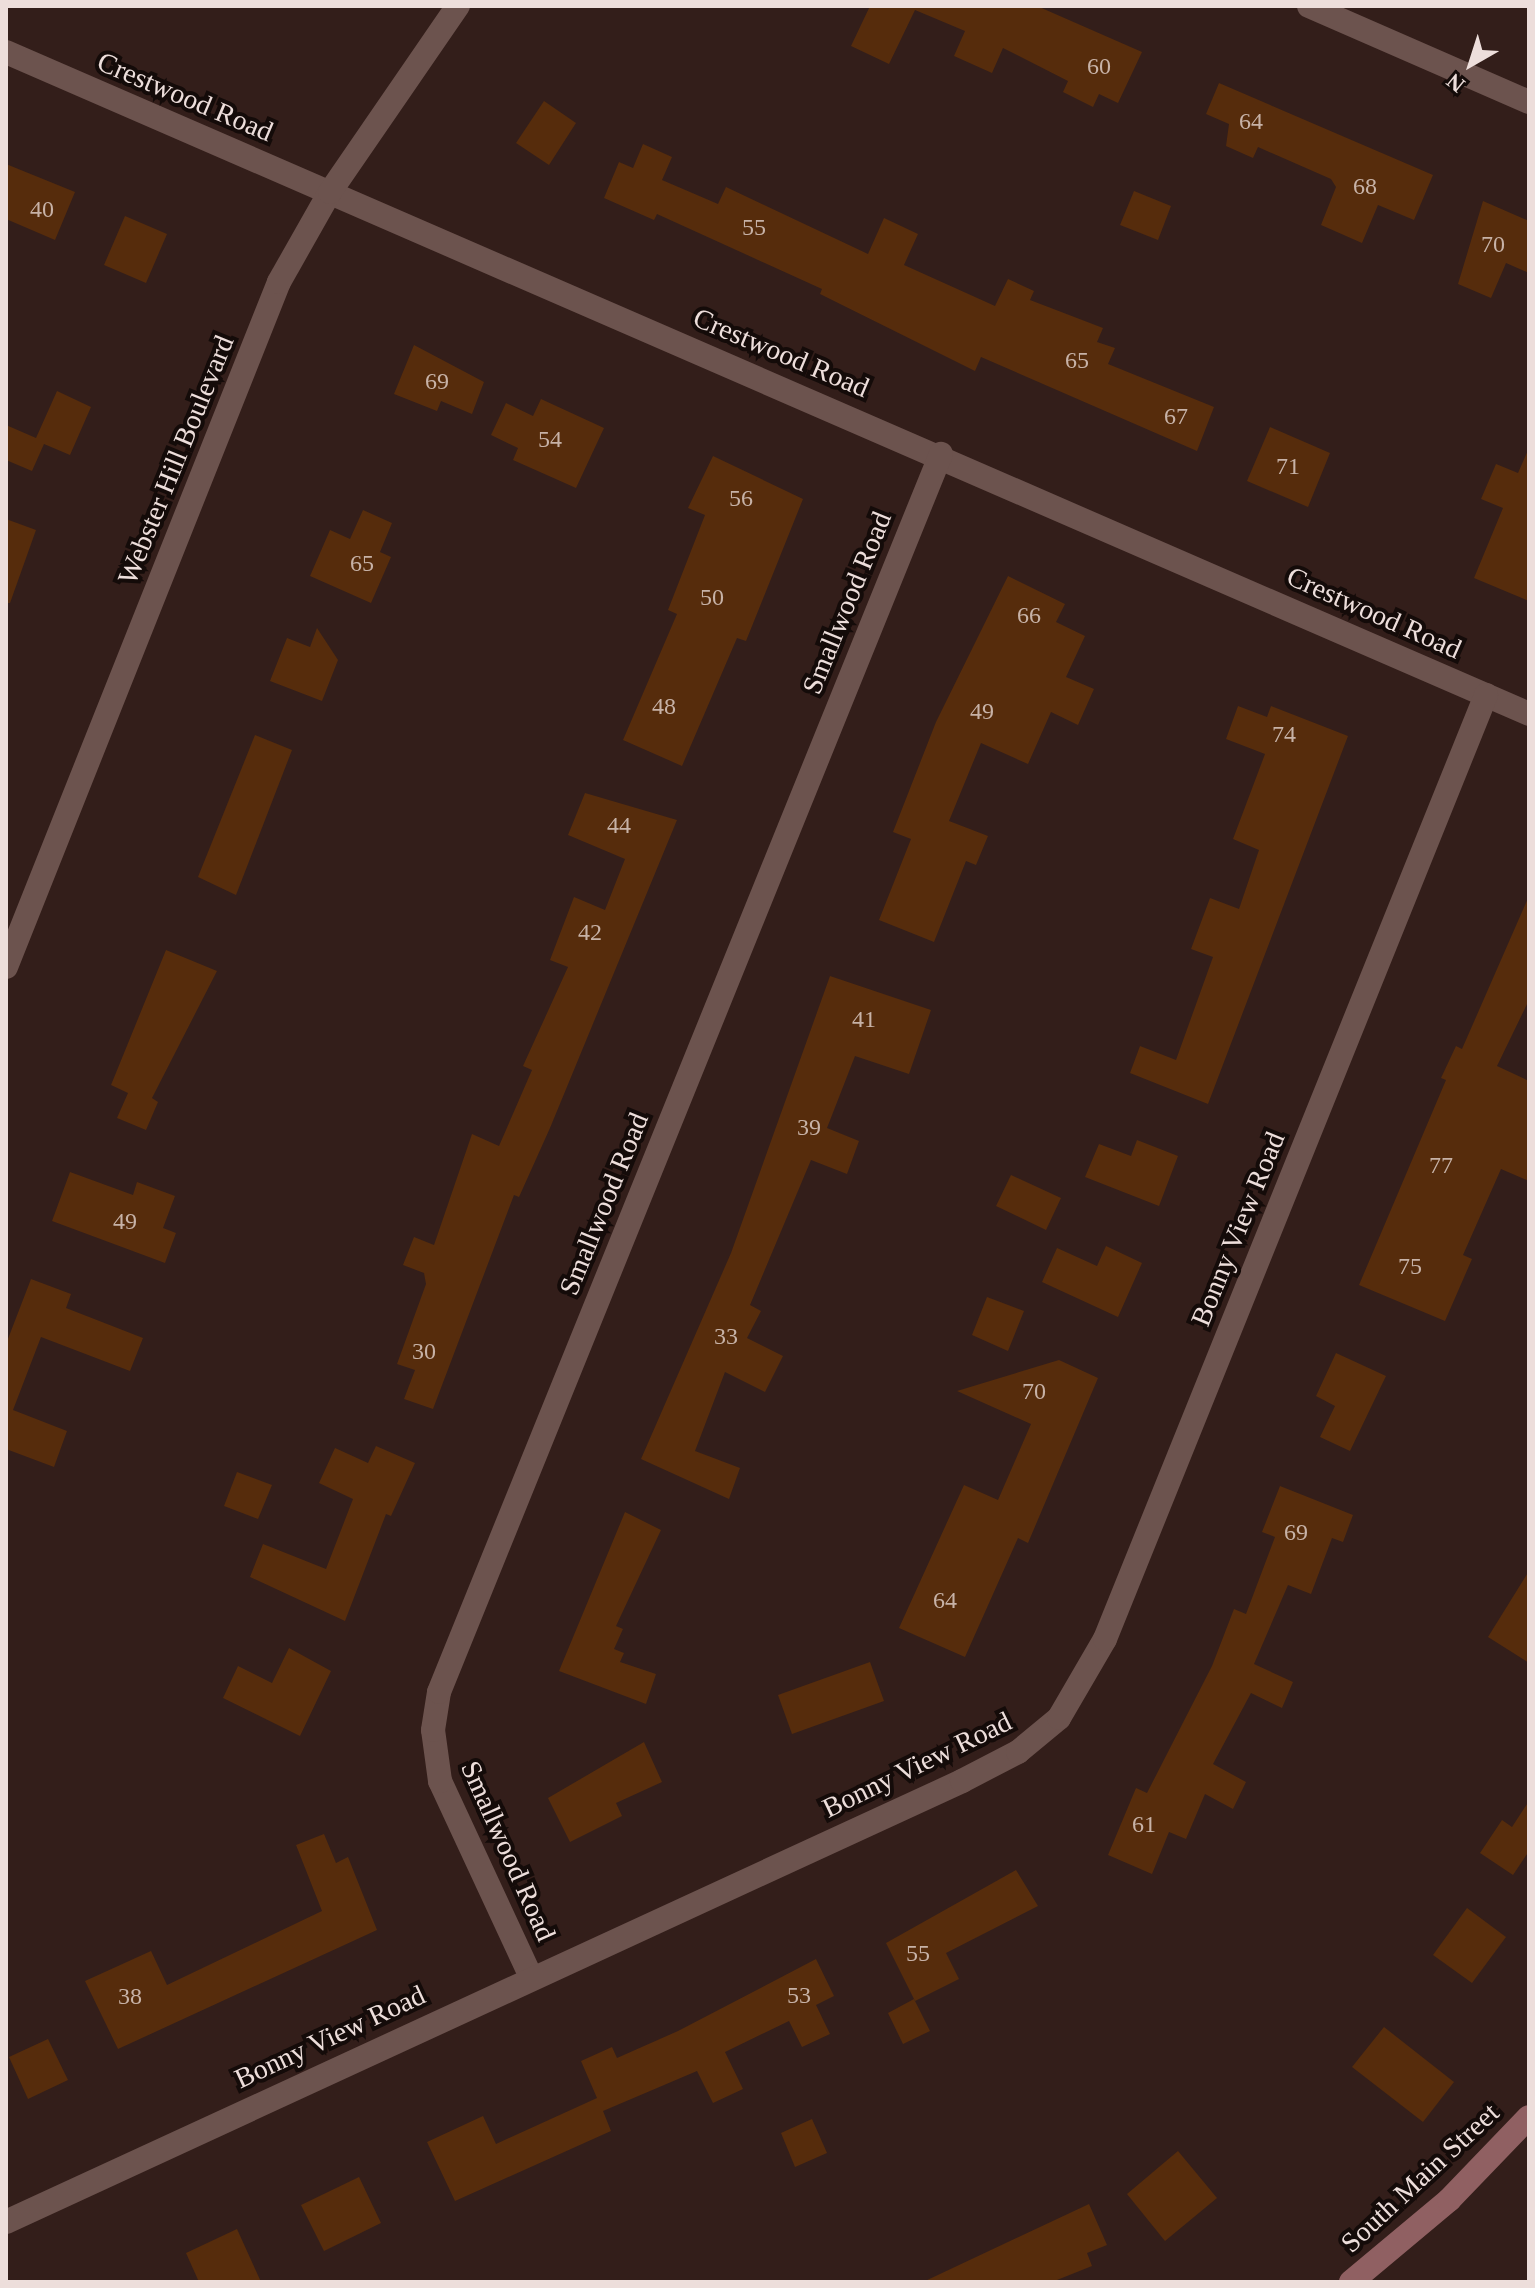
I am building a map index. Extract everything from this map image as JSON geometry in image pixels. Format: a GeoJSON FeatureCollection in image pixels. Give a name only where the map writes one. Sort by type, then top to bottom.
{"type":"FeatureCollection","features":[{"type":"Feature","properties":{"kind":"main road","name":"South Main Street"},"geometry":{"type":"LineString","coordinates":[[1351,2282],[1449,2200],[1529,2117]]}},
{"type":"Feature","properties":{"kind":"street","name":"Webster Hill Boulevard"},"geometry":{"type":"LineString","coordinates":[[6,967],[279,282],[330,192],[458,6]]}},
{"type":"Feature","properties":{"kind":"street"},"geometry":{"type":"LineString","coordinates":[[1309,6],[1529,102]]}},
{"type":"Feature","properties":{"kind":"street","name":"Crestwood Road"},"geometry":{"type":"LineString","coordinates":[[6,52],[941,454],[1529,714]]}},
{"type":"Feature","properties":{"kind":"street","name":"Smallwood Road"},"geometry":{"type":"LineString","coordinates":[[531,1977],[440,1781],[433,1730],[439,1692],[941,454]]}},
{"type":"Feature","properties":{"kind":"street","name":"Bonny View Road"},"geometry":{"type":"LineString","coordinates":[[6,2222],[1018,1752],[1076,1695],[1105,1639],[1486,695]]}},
{"type":"Feature","properties":{"kind":"building"},"geometry":{"type":"Polygon","coordinates":[[[870,6],[1037,6],[1142,52],[1118,103],[1099,94],[1093,107],[1063,92],[1068,81],[1003,48],[992,73],[954,56],[965,31],[915,10],[889,64],[851,46],[870,6]]]}},
{"type":"Feature","properties":{"kind":"building"},"geometry":{"type":"Polygon","coordinates":[[[1219,83],[1433,175],[1414,220],[1378,205],[1362,243],[1321,225],[1336,187],[1331,179],[1258,147],[1253,158],[1226,146],[1229,124],[1206,114],[1219,83]]]}},
{"type":"Feature","properties":{"kind":"building"},"geometry":{"type":"Polygon","coordinates":[[[544,101],[576,123],[549,165],[516,143],[544,101]]]}},
{"type":"Feature","properties":{"kind":"building"},"geometry":{"type":"Polygon","coordinates":[[[643,144],[672,157],[662,180],[718,204],[726,187],[868,254],[884,218],[918,234],[904,265],[995,306],[1008,279],[1034,291],[1030,300],[1103,328],[1097,342],[1115,348],[1108,364],[1214,407],[1197,451],[981,357],[975,371],[820,294],[822,289],[657,214],[654,220],[604,198],[619,162],[633,168],[643,144]]]}},
{"type":"Feature","properties":{"kind":"building"},"geometry":{"type":"Polygon","coordinates":[[[6,164],[75,192],[55,240],[6,219],[6,164]]]}},
{"type":"Feature","properties":{"kind":"building"},"geometry":{"type":"Polygon","coordinates":[[[1134,191],[1171,206],[1158,240],[1120,225],[1134,191]]]}},
{"type":"Feature","properties":{"kind":"building"},"geometry":{"type":"Polygon","coordinates":[[[1483,201],[1529,221],[1529,273],[1506,263],[1491,298],[1458,284],[1483,201]]]}},
{"type":"Feature","properties":{"kind":"building"},"geometry":{"type":"Polygon","coordinates":[[[125,216],[167,234],[146,283],[104,265],[125,216]]]}},
{"type":"Feature","properties":{"kind":"building"},"geometry":{"type":"Polygon","coordinates":[[[414,345],[484,382],[472,414],[441,401],[437,411],[394,394],[414,345]]]}},
{"type":"Feature","properties":{"kind":"building"},"geometry":{"type":"Polygon","coordinates":[[[57,391],[91,407],[70,455],[44,444],[32,471],[6,460],[6,425],[36,438],[57,391]]]}},
{"type":"Feature","properties":{"kind":"building"},"geometry":{"type":"Polygon","coordinates":[[[541,399],[604,428],[576,488],[513,460],[518,448],[491,435],[506,403],[533,416],[541,399]]]}},
{"type":"Feature","properties":{"kind":"building"},"geometry":{"type":"Polygon","coordinates":[[[1270,427],[1330,453],[1308,507],[1247,481],[1270,427]]]}},
{"type":"Feature","properties":{"kind":"building"},"geometry":{"type":"Polygon","coordinates":[[[1529,448],[1529,601],[1474,578],[1503,508],[1481,499],[1496,464],[1518,473],[1529,448]]]}},
{"type":"Feature","properties":{"kind":"building"},"geometry":{"type":"Polygon","coordinates":[[[713,456],[803,499],[746,641],[737,638],[682,766],[623,740],[677,614],[668,610],[705,515],[688,508],[713,456]]]}},
{"type":"Feature","properties":{"kind":"building"},"geometry":{"type":"Polygon","coordinates":[[[363,510],[392,523],[380,552],[391,557],[371,603],[310,576],[330,530],[350,539],[363,510]]]}},
{"type":"Feature","properties":{"kind":"building"},"geometry":{"type":"Polygon","coordinates":[[[6,519],[36,530],[10,603],[6,603],[6,519]]]}},
{"type":"Feature","properties":{"kind":"building"},"geometry":{"type":"Polygon","coordinates":[[[1008,576],[1065,604],[1056,622],[1085,636],[1066,677],[1094,689],[1078,725],[1051,712],[1028,764],[981,743],[949,821],[988,836],[976,865],[966,861],[934,942],[879,920],[911,839],[893,832],[936,722],[1008,576]]]}},
{"type":"Feature","properties":{"kind":"building"},"geometry":{"type":"Polygon","coordinates":[[[317,628],[338,660],[322,701],[270,681],[287,638],[310,647],[317,628]]]}},
{"type":"Feature","properties":{"kind":"building"},"geometry":{"type":"Polygon","coordinates":[[[1238,706],[1267,717],[1271,706],[1348,736],[1208,1104],[1130,1073],[1140,1046],[1176,1060],[1213,957],[1191,949],[1210,898],[1239,909],[1259,850],[1233,839],[1265,754],[1226,739],[1238,706]]]}},
{"type":"Feature","properties":{"kind":"building"},"geometry":{"type":"Polygon","coordinates":[[[255,735],[292,750],[236,895],[198,877],[255,735]]]}},
{"type":"Feature","properties":{"kind":"building"},"geometry":{"type":"Polygon","coordinates":[[[585,793],[677,820],[550,1128],[519,1197],[514,1195],[433,1409],[404,1399],[415,1370],[397,1364],[426,1284],[424,1273],[403,1265],[414,1237],[434,1245],[472,1134],[499,1146],[532,1070],[523,1066],[568,967],[550,960],[574,897],[605,910],[625,859],[568,835],[585,793]]]}},
{"type":"Feature","properties":{"kind":"building"},"geometry":{"type":"Polygon","coordinates":[[[1529,896],[1529,1000],[1497,1066],[1529,1081],[1529,1181],[1501,1169],[1463,1255],[1472,1259],[1445,1321],[1359,1285],[1446,1080],[1441,1078],[1456,1046],[1462,1049],[1529,896]]]}},
{"type":"Feature","properties":{"kind":"building"},"geometry":{"type":"Polygon","coordinates":[[[166,950],[217,971],[152,1098],[158,1102],[146,1130],[117,1118],[128,1093],[111,1085],[166,950]]]}},
{"type":"Feature","properties":{"kind":"building"},"geometry":{"type":"Polygon","coordinates":[[[830,976],[931,1010],[909,1074],[855,1056],[827,1128],[859,1141],[847,1174],[811,1160],[750,1305],[761,1311],[747,1338],[783,1356],[765,1392],[725,1372],[695,1451],[740,1468],[729,1499],[641,1459],[731,1253],[830,976]]]}},
{"type":"Feature","properties":{"kind":"building"},"geometry":{"type":"Polygon","coordinates":[[[1137,1140],[1178,1156],[1159,1206],[1085,1177],[1099,1144],[1131,1156],[1137,1140]]]}},
{"type":"Feature","properties":{"kind":"building"},"geometry":{"type":"Polygon","coordinates":[[[70,1172],[133,1195],[137,1182],[175,1196],[163,1228],[176,1233],[165,1263],[52,1221],[70,1172]]]}},
{"type":"Feature","properties":{"kind":"building"},"geometry":{"type":"Polygon","coordinates":[[[1011,1175],[1061,1198],[1046,1230],[996,1206],[1011,1175]]]}},
{"type":"Feature","properties":{"kind":"building"},"geometry":{"type":"Polygon","coordinates":[[[1106,1246],[1142,1263],[1118,1317],[1042,1282],[1057,1248],[1097,1266],[1106,1246]]]}},
{"type":"Feature","properties":{"kind":"building"},"geometry":{"type":"Polygon","coordinates":[[[31,1279],[71,1294],[66,1308],[143,1338],[130,1371],[41,1337],[13,1410],[67,1431],[54,1467],[6,1449],[6,1344],[31,1279]]]}},
{"type":"Feature","properties":{"kind":"building"},"geometry":{"type":"Polygon","coordinates":[[[987,1297],[1024,1311],[1008,1351],[972,1335],[987,1297]]]}},
{"type":"Feature","properties":{"kind":"building"},"geometry":{"type":"Polygon","coordinates":[[[1336,1353],[1386,1376],[1350,1451],[1320,1437],[1335,1406],[1316,1396],[1336,1353]]]}},
{"type":"Feature","properties":{"kind":"building"},"geometry":{"type":"Polygon","coordinates":[[[1059,1360],[1098,1378],[1028,1543],[1018,1538],[965,1657],[899,1628],[964,1485],[998,1500],[1031,1424],[957,1391],[1059,1360]]]}},
{"type":"Feature","properties":{"kind":"building"},"geometry":{"type":"Polygon","coordinates":[[[376,1446],[415,1463],[391,1516],[386,1514],[345,1621],[250,1577],[263,1544],[326,1569],[353,1499],[319,1483],[335,1448],[368,1463],[376,1446]]]}},
{"type":"Feature","properties":{"kind":"building"},"geometry":{"type":"Polygon","coordinates":[[[237,1472],[272,1485],[258,1519],[224,1506],[237,1472]]]}},
{"type":"Feature","properties":{"kind":"building"},"geometry":{"type":"Polygon","coordinates":[[[1280,1486],[1353,1515],[1343,1542],[1332,1538],[1311,1594],[1288,1585],[1254,1664],[1293,1682],[1282,1708],[1251,1693],[1213,1764],[1246,1782],[1233,1809],[1205,1794],[1186,1839],[1169,1832],[1152,1874],[1108,1855],[1136,1788],[1147,1793],[1212,1666],[1234,1609],[1246,1614],[1275,1537],[1262,1532],[1280,1486]]]}},
{"type":"Feature","properties":{"kind":"building"},"geometry":{"type":"Polygon","coordinates":[[[625,1512],[661,1530],[616,1626],[623,1629],[614,1649],[624,1653],[620,1662],[656,1674],[646,1704],[559,1671],[625,1512]]]}},
{"type":"Feature","properties":{"kind":"building"},"geometry":{"type":"Polygon","coordinates":[[[1529,1571],[1529,1663],[1488,1637],[1529,1571]]]}},
{"type":"Feature","properties":{"kind":"building"},"geometry":{"type":"Polygon","coordinates":[[[289,1648],[331,1671],[300,1736],[223,1698],[238,1666],[272,1683],[289,1648]]]}},
{"type":"Feature","properties":{"kind":"building"},"geometry":{"type":"Polygon","coordinates":[[[870,1662],[884,1701],[792,1734],[778,1695],[870,1662]]]}},
{"type":"Feature","properties":{"kind":"building"},"geometry":{"type":"Polygon","coordinates":[[[644,1742],[662,1782],[616,1803],[622,1816],[570,1842],[548,1798],[644,1742]]]}},
{"type":"Feature","properties":{"kind":"building"},"geometry":{"type":"Polygon","coordinates":[[[1529,1801],[1529,1851],[1513,1875],[1480,1853],[1502,1820],[1512,1827],[1529,1801]]]}},
{"type":"Feature","properties":{"kind":"building"},"geometry":{"type":"Polygon","coordinates":[[[324,1834],[336,1863],[348,1857],[377,1930],[118,2049],[85,1981],[151,1951],[167,1985],[322,1911],[296,1845],[324,1834]]]}},
{"type":"Feature","properties":{"kind":"building"},"geometry":{"type":"Polygon","coordinates":[[[1016,1870],[1038,1906],[946,1953],[959,1979],[915,2001],[886,1943],[1016,1870]]]}},
{"type":"Feature","properties":{"kind":"building"},"geometry":{"type":"Polygon","coordinates":[[[1467,1908],[1506,1937],[1472,1983],[1433,1955],[1467,1908]]]}},
{"type":"Feature","properties":{"kind":"building"},"geometry":{"type":"Polygon","coordinates":[[[816,1959],[834,1996],[816,2005],[830,2034],[802,2047],[789,2021],[725,2052],[743,2089],[713,2103],[697,2071],[603,2111],[611,2131],[455,2201],[427,2142],[483,2116],[496,2144],[597,2098],[581,2061],[612,2047],[617,2058],[678,2031],[816,1959]]]}},
{"type":"Feature","properties":{"kind":"building"},"geometry":{"type":"Polygon","coordinates":[[[914,1999],[930,2031],[903,2044],[888,2013],[914,1999]]]}},
{"type":"Feature","properties":{"kind":"building"},"geometry":{"type":"Polygon","coordinates":[[[1384,2027],[1454,2082],[1423,2122],[1352,2067],[1384,2027]]]}},
{"type":"Feature","properties":{"kind":"building"},"geometry":{"type":"Polygon","coordinates":[[[48,2039],[68,2080],[28,2099],[9,2057],[48,2039]]]}},
{"type":"Feature","properties":{"kind":"building"},"geometry":{"type":"Polygon","coordinates":[[[812,2119],[827,2153],[795,2167],[781,2133],[812,2119]]]}},
{"type":"Feature","properties":{"kind":"building"},"geometry":{"type":"Polygon","coordinates":[[[1178,2151],[1217,2198],[1165,2241],[1127,2194],[1178,2151]]]}},
{"type":"Feature","properties":{"kind":"building"},"geometry":{"type":"Polygon","coordinates":[[[359,2177],[381,2223],[324,2251],[301,2205],[359,2177]]]}},
{"type":"Feature","properties":{"kind":"building"},"geometry":{"type":"Polygon","coordinates":[[[1089,2204],[1107,2245],[1087,2253],[1092,2266],[1052,2282],[923,2282],[1089,2204]]]}},
{"type":"Feature","properties":{"kind":"building"},"geometry":{"type":"Polygon","coordinates":[[[237,2229],[261,2282],[199,2282],[186,2253],[237,2229]]]}}]}
